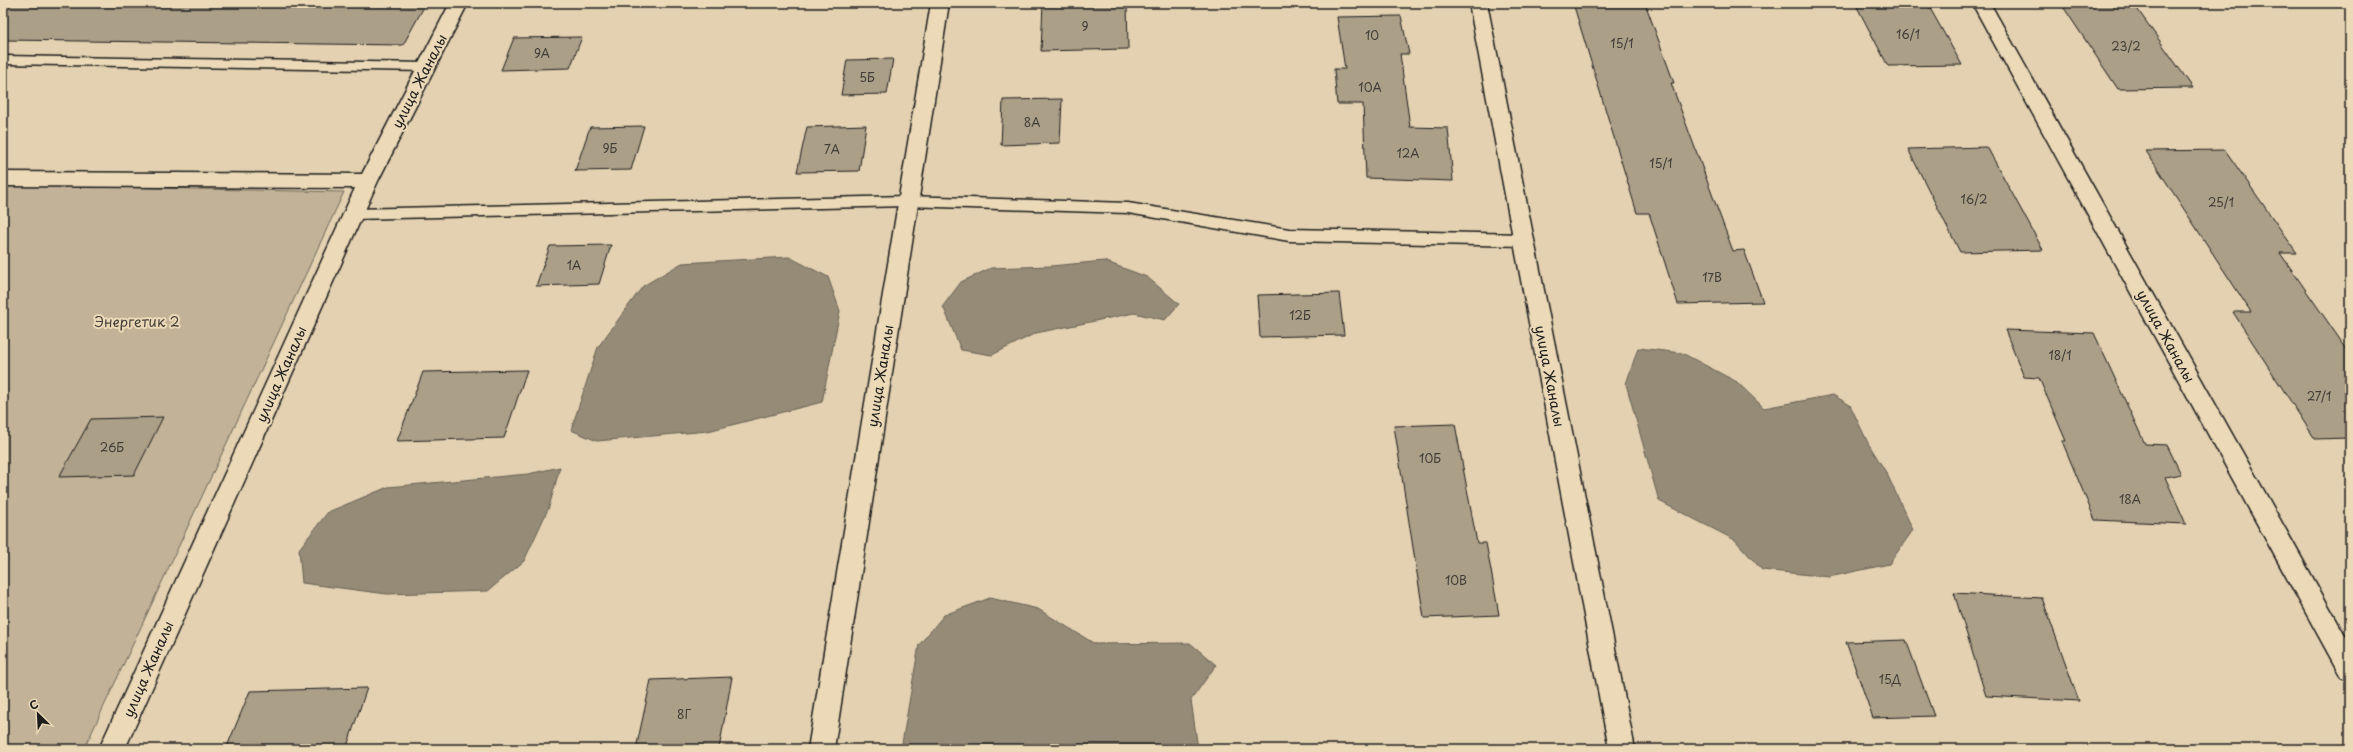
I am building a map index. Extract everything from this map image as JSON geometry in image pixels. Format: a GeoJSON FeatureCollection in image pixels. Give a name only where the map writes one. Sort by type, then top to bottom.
{"type":"FeatureCollection","features":[{"type":"Feature","properties":{"kind":"street","name":"улица Жаналы"},"geometry":{"type":"LineString","coordinates":[[112,749],[368,181],[459,3]]}},
{"type":"Feature","properties":{"kind":"street","name":"улица Жаналы"},"geometry":{"type":"LineString","coordinates":[[821,749],[907,201],[940,3]]}},
{"type":"Feature","properties":{"kind":"street","name":"улица Жаналы"},"geometry":{"type":"LineString","coordinates":[[1478,3],[1622,749]]}},
{"type":"Feature","properties":{"kind":"street","name":"улица Жаналы"},"geometry":{"type":"LineString","coordinates":[[1981,3],[2350,669]]}},
{"type":"Feature","properties":{"kind":"street"},"geometry":{"type":"LineString","coordinates":[[3,180],[368,181]]}},
{"type":"Feature","properties":{"kind":"lane"},"geometry":{"type":"LineString","coordinates":[[3,60],[426,67]]}},
{"type":"Feature","properties":{"kind":"lane"},"geometry":{"type":"LineString","coordinates":[[353,214],[907,201],[1128,208],[1289,235],[1524,240]]}},
{"type":"Feature","properties":{"kind":"green space","name":"Энергетик 2"},"geometry":{"type":"Polygon","coordinates":[[[3,185],[344,192],[84,749],[3,749],[3,185]]]}},
{"type":"Feature","properties":{"kind":"shaded area"},"geometry":{"type":"Polygon","coordinates":[[[789,257],[828,277],[840,311],[822,402],[708,431],[597,441],[571,430],[598,347],[643,286],[682,263],[789,257]]]}},
{"type":"Feature","properties":{"kind":"shaded area"},"geometry":{"type":"Polygon","coordinates":[[[1104,261],[1147,277],[1179,304],[1165,320],[1134,313],[1036,333],[992,355],[961,350],[943,306],[961,282],[991,268],[1051,266],[1104,261]]]}},
{"type":"Feature","properties":{"kind":"shaded area"},"geometry":{"type":"Polygon","coordinates":[[[1638,348],[1682,353],[1737,382],[1764,408],[1833,395],[1850,405],[1868,443],[1887,474],[1913,530],[1889,564],[1829,577],[1762,570],[1735,540],[1659,501],[1626,384],[1638,348]]]}},
{"type":"Feature","properties":{"kind":"shaded area"},"geometry":{"type":"Polygon","coordinates":[[[560,467],[549,507],[524,561],[488,591],[387,594],[302,583],[299,549],[328,512],[388,487],[528,474],[560,467]]]}},
{"type":"Feature","properties":{"kind":"shaded area"},"geometry":{"type":"Polygon","coordinates":[[[990,598],[1038,609],[1095,644],[1190,643],[1216,665],[1191,700],[1198,749],[901,749],[919,645],[944,615],[990,598]]]}},
{"type":"Feature","properties":{"kind":"building"},"geometry":{"type":"Polygon","coordinates":[[[3,3],[426,3],[403,45],[3,40],[3,3]]]}},
{"type":"Feature","properties":{"kind":"building"},"geometry":{"type":"Polygon","coordinates":[[[1043,3],[1127,3],[1128,49],[1041,51],[1043,3]]]}},
{"type":"Feature","properties":{"kind":"building"},"geometry":{"type":"Polygon","coordinates":[[[1573,3],[1645,3],[1674,83],[1671,83],[1733,251],[1744,250],[1763,302],[1678,304],[1649,213],[1637,213],[1573,3]]]}},
{"type":"Feature","properties":{"kind":"building"},"geometry":{"type":"Polygon","coordinates":[[[1855,3],[1927,3],[1962,65],[1888,66],[1855,3]]]}},
{"type":"Feature","properties":{"kind":"building"},"geometry":{"type":"Polygon","coordinates":[[[2133,3],[2193,88],[2118,89],[2062,5],[2133,3]]]}},
{"type":"Feature","properties":{"kind":"building"},"geometry":{"type":"Polygon","coordinates":[[[1401,16],[1409,54],[1400,54],[1410,127],[1448,128],[1453,181],[1366,178],[1363,104],[1337,104],[1334,69],[1345,69],[1337,17],[1401,16]]]}},
{"type":"Feature","properties":{"kind":"building"},"geometry":{"type":"Polygon","coordinates":[[[582,37],[570,68],[501,70],[514,38],[582,37]]]}},
{"type":"Feature","properties":{"kind":"building"},"geometry":{"type":"Polygon","coordinates":[[[893,59],[887,94],[841,95],[847,60],[893,59]]]}},
{"type":"Feature","properties":{"kind":"building"},"geometry":{"type":"Polygon","coordinates":[[[1062,99],[1060,143],[1001,145],[1003,100],[1062,99]]]}},
{"type":"Feature","properties":{"kind":"building"},"geometry":{"type":"Polygon","coordinates":[[[866,125],[859,171],[797,172],[807,127],[866,125]]]}},
{"type":"Feature","properties":{"kind":"building"},"geometry":{"type":"Polygon","coordinates":[[[644,126],[631,170],[575,171],[590,127],[644,126]]]}},
{"type":"Feature","properties":{"kind":"building"},"geometry":{"type":"Polygon","coordinates":[[[1987,147],[2043,250],[1960,252],[1908,149],[1987,147]]]}},
{"type":"Feature","properties":{"kind":"building"},"geometry":{"type":"Polygon","coordinates":[[[2225,150],[2297,253],[2280,253],[2350,354],[2350,438],[2315,439],[2233,312],[2251,312],[2146,151],[2225,150]]]}},
{"type":"Feature","properties":{"kind":"building"},"geometry":{"type":"Polygon","coordinates":[[[611,245],[599,284],[536,286],[550,246],[611,245]]]}},
{"type":"Feature","properties":{"kind":"building"},"geometry":{"type":"Polygon","coordinates":[[[1339,293],[1344,335],[1260,337],[1257,295],[1339,293]]]}},
{"type":"Feature","properties":{"kind":"building"},"geometry":{"type":"Polygon","coordinates":[[[2005,330],[2094,333],[2145,444],[2167,445],[2181,474],[2165,477],[2186,524],[2095,520],[2062,441],[2066,441],[2039,378],[2024,377],[2005,330]]]}},
{"type":"Feature","properties":{"kind":"building"},"geometry":{"type":"Polygon","coordinates":[[[527,370],[504,438],[397,441],[423,372],[527,370]]]}},
{"type":"Feature","properties":{"kind":"building"},"geometry":{"type":"Polygon","coordinates":[[[163,417],[134,475],[59,477],[91,419],[163,417]]]}},
{"type":"Feature","properties":{"kind":"building"},"geometry":{"type":"Polygon","coordinates":[[[1455,424],[1477,543],[1486,543],[1499,615],[1424,618],[1394,426],[1455,424]]]}},
{"type":"Feature","properties":{"kind":"building"},"geometry":{"type":"Polygon","coordinates":[[[1954,593],[2042,598],[2079,701],[1986,696],[1954,593]]]}},
{"type":"Feature","properties":{"kind":"building"},"geometry":{"type":"Polygon","coordinates":[[[1906,640],[1934,716],[1873,718],[1846,642],[1906,640]]]}},
{"type":"Feature","properties":{"kind":"building"},"geometry":{"type":"Polygon","coordinates":[[[732,677],[719,749],[636,749],[651,680],[732,677]]]}},
{"type":"Feature","properties":{"kind":"building"},"geometry":{"type":"Polygon","coordinates":[[[367,688],[346,749],[226,749],[250,691],[367,688]]]}}]}
